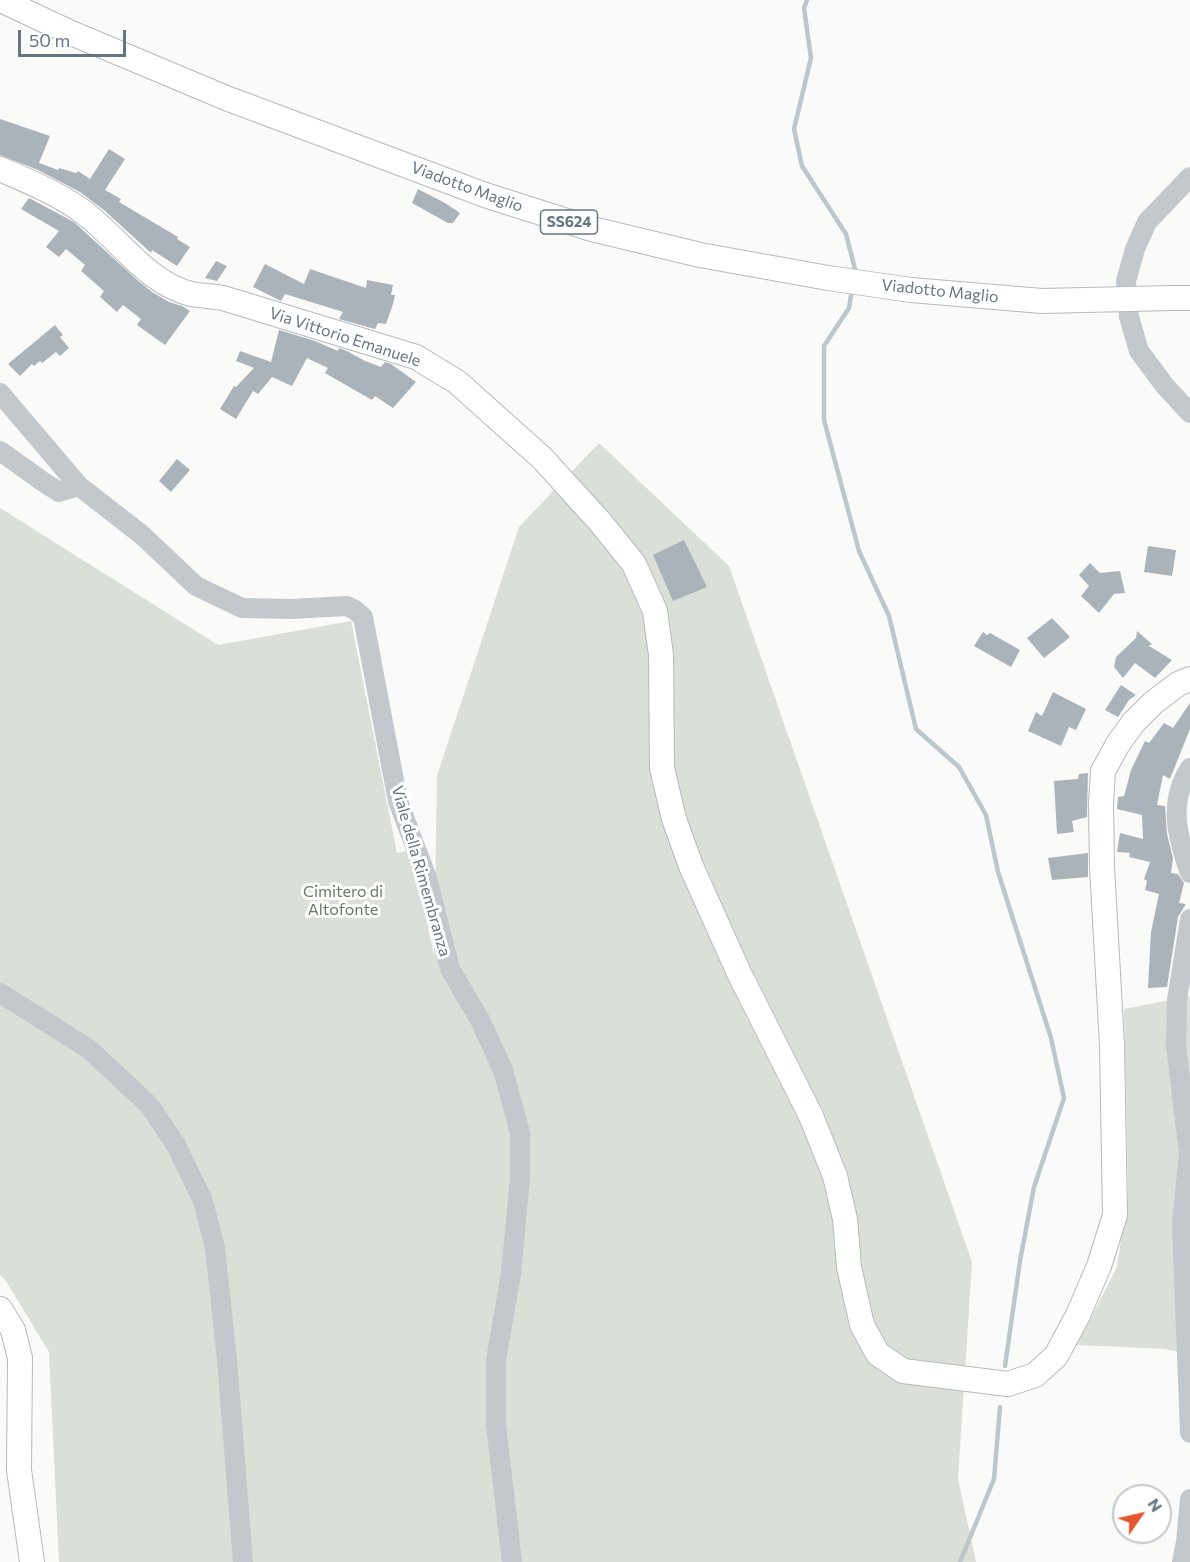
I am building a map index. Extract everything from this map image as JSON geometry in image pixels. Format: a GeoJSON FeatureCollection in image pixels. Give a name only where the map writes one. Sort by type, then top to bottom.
{"type":"FeatureCollection","features":[{"type":"Feature","properties":{"kind":"main road","name":"Viadotto Maglio"},"geometry":{"type":"LineString","coordinates":[[1,0],[69,32],[226,98],[485,195],[592,229],[700,255],[911,290],[1042,301],[1181,298]]}},
{"type":"Feature","properties":{"kind":"main road","name":"Via Vittorio Emanuele"},"geometry":{"type":"LineString","coordinates":[[0,169],[36,185],[82,212],[134,259],[166,283],[190,293],[223,298],[416,357],[457,382],[542,458],[601,523],[634,564],[655,611],[661,655],[662,768],[674,819],[691,866],[740,973],[811,1116],[835,1176],[845,1219],[849,1267],[862,1325],[878,1354],[903,1371],[1008,1384],[1035,1375],[1056,1356],[1078,1315],[1099,1266],[1115,1215],[1112,1045],[1102,867],[1103,771],[1133,723],[1153,703],[1178,684],[1190,679]]}},
{"type":"Feature","properties":{"kind":"main road"},"geometry":{"type":"LineString","coordinates":[[0,1309],[13,1330],[20,1358],[18,1470],[32,1562]]}},
{"type":"Feature","properties":{"kind":"street"},"geometry":{"type":"LineString","coordinates":[[1190,177],[1147,222],[1135,249],[1126,281],[1129,317],[1139,351],[1165,386],[1190,413]]}},
{"type":"Feature","properties":{"kind":"street","name":"Viale della Rimembranza"},"geometry":{"type":"LineString","coordinates":[[0,393],[79,486],[142,535],[196,586],[242,608],[291,609],[347,606],[356,610],[363,617],[398,801],[427,878],[450,969],[480,1020],[503,1070],[520,1133],[520,1178],[511,1274],[496,1360],[496,1425],[512,1562]]}},
{"type":"Feature","properties":{"kind":"street"},"geometry":{"type":"LineString","coordinates":[[0,451],[59,492],[79,486]]}},
{"type":"Feature","properties":{"kind":"street"},"geometry":{"type":"LineString","coordinates":[[1190,768],[1182,780],[1175,807],[1182,851],[1190,873]]}},
{"type":"Feature","properties":{"kind":"street"},"geometry":{"type":"LineString","coordinates":[[1190,919],[1177,1000],[1176,1046],[1189,1153],[1182,1222],[1190,1433]]}},
{"type":"Feature","properties":{"kind":"street"},"geometry":{"type":"LineString","coordinates":[[0,993],[89,1049],[150,1106],[176,1145],[203,1201],[215,1248],[227,1360],[243,1562]]}},
{"type":"Feature","properties":{"kind":"street"},"geometry":{"type":"LineString","coordinates":[[1182,1562],[1190,1499]]}},
{"type":"Feature","properties":{"kind":"green space","name":"Cimitero di Altofonte"},"geometry":{"type":"Polygon","coordinates":[[[599,443],[729,566],[972,1262],[958,1479],[976,1562],[59,1562],[49,1352],[6,1281],[0,1275],[0,508],[218,645],[351,621],[397,853],[412,850],[434,956],[437,776],[519,527],[599,443]]]}},
{"type":"Feature","properties":{"kind":"green space"},"geometry":{"type":"Polygon","coordinates":[[[1190,996],[1190,1355],[1166,1349],[1077,1345],[1117,1267],[1128,1191],[1124,1009],[1190,996]]]}},
{"type":"Feature","properties":{"kind":"building"},"geometry":{"type":"Polygon","coordinates":[[[0,119],[50,136],[39,163],[58,170],[59,168],[76,173],[78,171],[90,179],[109,149],[125,159],[105,190],[121,199],[119,202],[178,237],[177,239],[190,247],[177,266],[152,250],[151,253],[104,210],[80,192],[38,170],[0,155],[0,119]]]}},
{"type":"Feature","properties":{"kind":"building"},"geometry":{"type":"Polygon","coordinates":[[[418,189],[460,213],[453,223],[448,223],[412,203],[418,189]]]}},
{"type":"Feature","properties":{"kind":"building"},"geometry":{"type":"Polygon","coordinates":[[[29,198],[74,222],[152,292],[190,311],[165,345],[137,325],[141,319],[123,305],[117,312],[100,297],[104,291],[81,271],[85,265],[66,249],[59,257],[46,247],[59,231],[21,209],[29,198]]]}},
{"type":"Feature","properties":{"kind":"building"},"geometry":{"type":"Polygon","coordinates":[[[216,261],[227,266],[217,281],[205,278],[216,261]]]}},
{"type":"Feature","properties":{"kind":"building"},"geometry":{"type":"Polygon","coordinates":[[[265,264],[304,284],[310,269],[366,288],[367,280],[393,285],[391,295],[395,295],[386,324],[378,323],[375,329],[339,319],[343,312],[285,294],[281,301],[253,287],[265,264]]]}},
{"type":"Feature","properties":{"kind":"building"},"geometry":{"type":"Polygon","coordinates":[[[55,325],[63,335],[60,337],[69,348],[60,356],[56,352],[42,363],[40,361],[34,366],[32,364],[20,376],[8,364],[55,325]]]}},
{"type":"Feature","properties":{"kind":"building"},"geometry":{"type":"Polygon","coordinates":[[[279,330],[338,351],[339,348],[381,367],[385,362],[391,364],[416,382],[393,408],[375,396],[372,400],[325,373],[328,368],[307,358],[292,386],[272,377],[258,394],[253,391],[236,419],[220,409],[234,386],[236,387],[254,368],[236,361],[240,351],[271,362],[279,330]]]}},
{"type":"Feature","properties":{"kind":"building"},"geometry":{"type":"Polygon","coordinates":[[[177,459],[190,470],[171,492],[159,481],[177,459]]]}},
{"type":"Feature","properties":{"kind":"building"},"geometry":{"type":"Polygon","coordinates":[[[684,540],[707,587],[673,601],[653,555],[684,540]]]}},
{"type":"Feature","properties":{"kind":"building"},"geometry":{"type":"Polygon","coordinates":[[[1148,546],[1176,550],[1172,576],[1144,572],[1148,546]]]}},
{"type":"Feature","properties":{"kind":"building"},"geometry":{"type":"Polygon","coordinates":[[[1090,563],[1100,573],[1120,571],[1125,593],[1114,594],[1099,613],[1081,596],[1089,586],[1079,575],[1090,563]]]}},
{"type":"Feature","properties":{"kind":"building"},"geometry":{"type":"Polygon","coordinates":[[[1052,618],[1070,637],[1044,658],[1027,638],[1052,618]]]}},
{"type":"Feature","properties":{"kind":"building"},"geometry":{"type":"Polygon","coordinates":[[[1137,631],[1152,644],[1149,646],[1172,660],[1155,678],[1135,663],[1123,678],[1114,667],[1116,657],[1136,638],[1137,631]]]}},
{"type":"Feature","properties":{"kind":"building"},"geometry":{"type":"Polygon","coordinates":[[[983,632],[987,635],[990,633],[1020,650],[1011,667],[974,646],[983,632]]]}},
{"type":"Feature","properties":{"kind":"building"},"geometry":{"type":"Polygon","coordinates":[[[1121,685],[1136,695],[1129,700],[1118,717],[1105,710],[1121,685]]]}},
{"type":"Feature","properties":{"kind":"building"},"geometry":{"type":"Polygon","coordinates":[[[1053,692],[1086,709],[1076,730],[1069,727],[1061,746],[1028,731],[1036,712],[1042,716],[1053,692]]]}},
{"type":"Feature","properties":{"kind":"building"},"geometry":{"type":"Polygon","coordinates":[[[1190,703],[1190,729],[1170,779],[1163,775],[1157,805],[1165,806],[1167,834],[1173,858],[1171,873],[1178,874],[1184,883],[1179,903],[1186,904],[1178,917],[1167,987],[1148,988],[1151,932],[1159,894],[1145,890],[1147,881],[1144,879],[1150,862],[1129,857],[1130,853],[1117,852],[1120,833],[1143,839],[1142,815],[1117,809],[1118,797],[1124,796],[1131,770],[1145,741],[1149,743],[1164,723],[1173,728],[1190,703]]]}},
{"type":"Feature","properties":{"kind":"building"},"geometry":{"type":"Polygon","coordinates":[[[1088,773],[1087,817],[1072,821],[1074,832],[1057,834],[1054,781],[1078,779],[1079,774],[1088,773]]]}},
{"type":"Feature","properties":{"kind":"building"},"geometry":{"type":"Polygon","coordinates":[[[1088,853],[1088,877],[1052,880],[1048,858],[1088,853]]]}},
{"type":"Feature","properties":{"kind":"waterway"},"geometry":{"type":"LineString","coordinates":[[807,0],[804,8],[811,58],[794,129],[802,166],[846,234],[855,275]]}},
{"type":"Feature","properties":{"kind":"waterway"},"geometry":{"type":"LineString","coordinates":[[852,289],[849,308],[824,346],[824,420],[859,551],[889,616],[916,729],[959,767],[986,815],[998,872],[1051,1038],[1064,1098],[1034,1187],[1020,1261],[1005,1366]]}},
{"type":"Feature","properties":{"kind":"waterway"},"geometry":{"type":"LineString","coordinates":[[960,1562],[994,1479],[1000,1407]]}}]}
